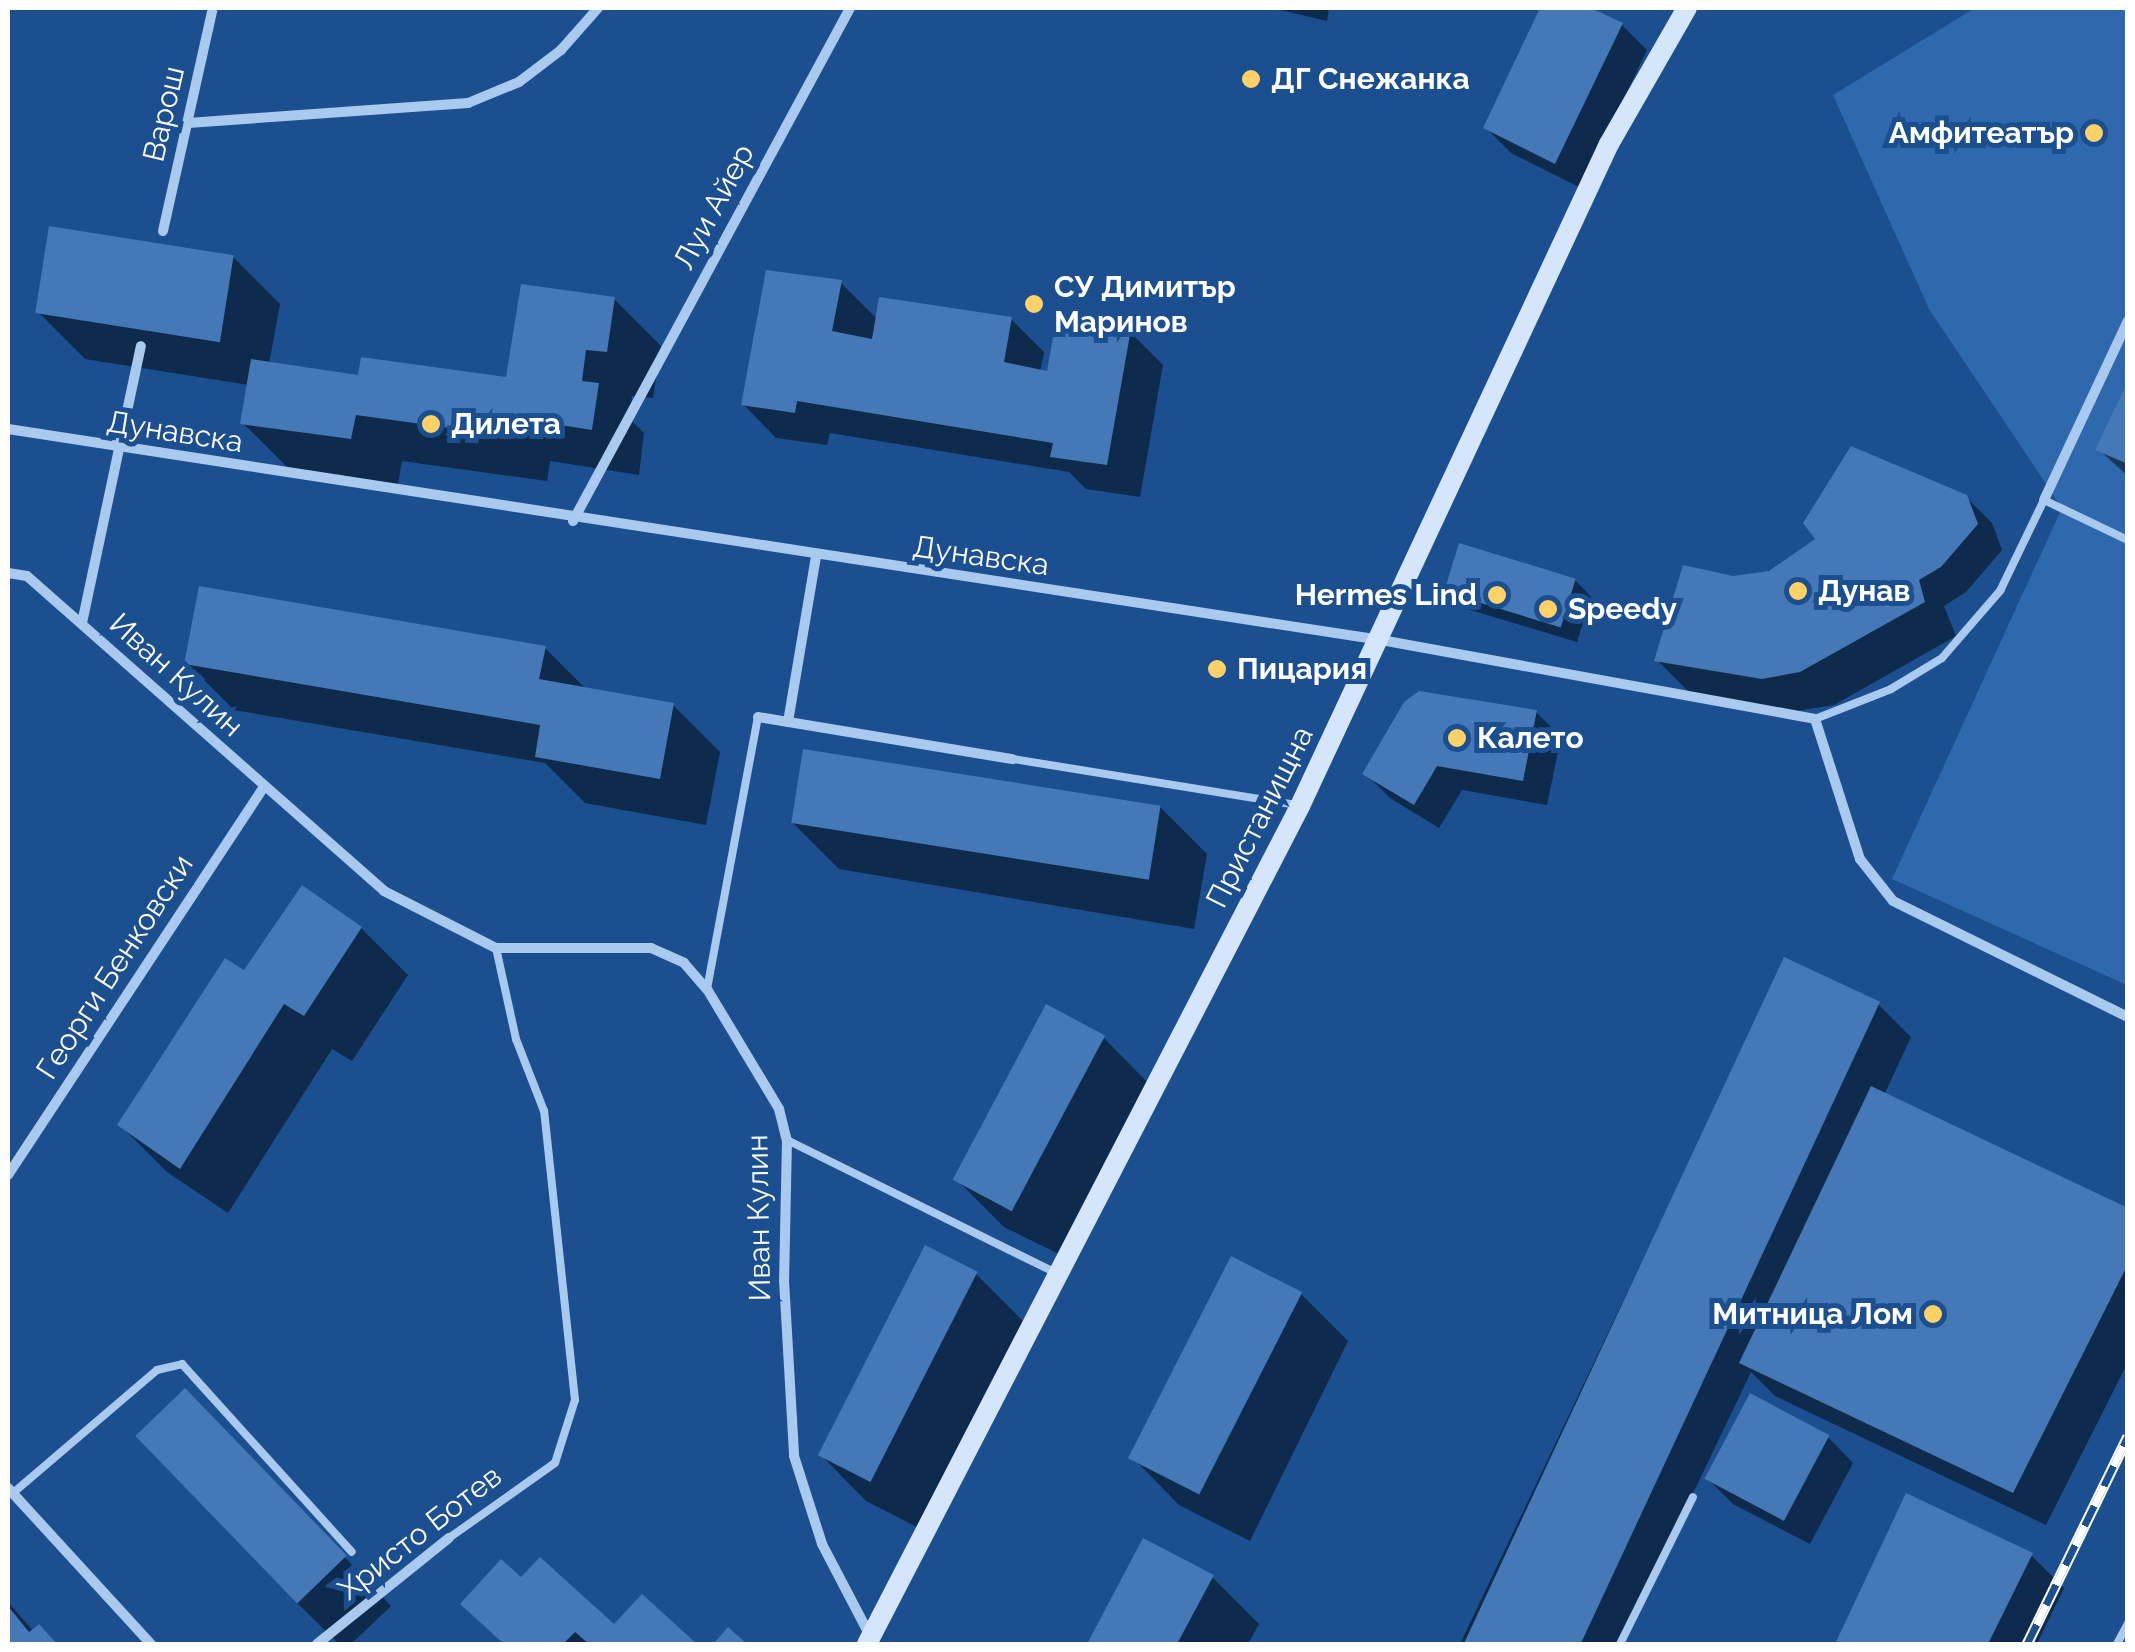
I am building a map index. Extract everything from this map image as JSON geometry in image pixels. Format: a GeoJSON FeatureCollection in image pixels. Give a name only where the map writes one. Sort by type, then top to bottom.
{"type":"FeatureCollection","features":[{"type":"Feature","properties":{"kind":"main road","name":"Пристанищна"},"geometry":{"type":"LineString","coordinates":[[871,1642],[1300,806],[1381,640],[1609,144],[1687,8]]}},
{"type":"Feature","properties":{"kind":"street","name":"Варош"},"geometry":{"type":"LineString","coordinates":[[163,231],[213,8]]}},
{"type":"Feature","properties":{"kind":"street"},"geometry":{"type":"LineString","coordinates":[[188,123],[468,103],[519,82],[561,50],[598,8]]}},
{"type":"Feature","properties":{"kind":"street","name":"Луи Айер"},"geometry":{"type":"LineString","coordinates":[[572,521],[850,8]]}},
{"type":"Feature","properties":{"kind":"street"},"geometry":{"type":"LineString","coordinates":[[2044,500],[2128,320]]}},
{"type":"Feature","properties":{"kind":"street"},"geometry":{"type":"LineString","coordinates":[[82,623],[141,346]]}},
{"type":"Feature","properties":{"kind":"street","name":"Дунавска"},"geometry":{"type":"LineString","coordinates":[[8,429],[572,521],[1381,640],[1816,719]]}},
{"type":"Feature","properties":{"kind":"street"},"geometry":{"type":"LineString","coordinates":[[788,722],[816,557]]}},
{"type":"Feature","properties":{"kind":"street","name":"Иван Кулин"},"geometry":{"type":"LineString","coordinates":[[8,573],[28,576],[384,891],[496,948],[651,948],[684,963],[707,988],[779,1109],[787,1140],[784,1280],[794,1456],[822,1544],[871,1642]]}},
{"type":"Feature","properties":{"kind":"street"},"geometry":{"type":"LineString","coordinates":[[758,717],[1013,760]]}},
{"type":"Feature","properties":{"kind":"street"},"geometry":{"type":"LineString","coordinates":[[1816,719],[1860,858],[1894,902],[2128,1017]]}},
{"type":"Feature","properties":{"kind":"street","name":"Георги Бенковски"},"geometry":{"type":"LineString","coordinates":[[8,1175],[264,787]]}},
{"type":"Feature","properties":{"kind":"street"},"geometry":{"type":"LineString","coordinates":[[10,1491],[150,1644]]}},
{"type":"Feature","properties":{"kind":"street","name":"Христо Ботев"},"geometry":{"type":"LineString","coordinates":[[317,1644],[450,1538]]}},
{"type":"Feature","properties":{"kind":"lane"},"geometry":{"type":"LineString","coordinates":[[1816,719],[1891,689],[1942,658],[2000,590],[2044,500],[2128,540]]}},
{"type":"Feature","properties":{"kind":"lane"},"geometry":{"type":"LineString","coordinates":[[707,988],[758,717]]}},
{"type":"Feature","properties":{"kind":"lane"},"geometry":{"type":"LineString","coordinates":[[1013,760],[1300,806]]}},
{"type":"Feature","properties":{"kind":"lane","name":"Христо Ботев"},"geometry":{"type":"LineString","coordinates":[[450,1538],[555,1462],[575,1400],[544,1111],[516,1040],[496,948]]}},
{"type":"Feature","properties":{"kind":"lane"},"geometry":{"type":"LineString","coordinates":[[787,1140],[1060,1274]]}},
{"type":"Feature","properties":{"kind":"lane"},"geometry":{"type":"LineString","coordinates":[[10,1491],[157,1370],[182,1364],[352,1552]]}},
{"type":"Feature","properties":{"kind":"lane"},"geometry":{"type":"LineString","coordinates":[[1620,1644],[1692,1497]]}},
{"type":"Feature","properties":{"kind":"lane"},"geometry":{"type":"LineString","coordinates":[[2117,1644],[2128,1623]]}},
{"type":"Feature","properties":{"kind":"shaded area"},"geometry":{"type":"Polygon","coordinates":[[[1975,8],[2127,8],[2127,985],[1892,879],[2062,508],[1929,309],[1833,95],[1975,8]]]}},
{"type":"Feature","properties":{"kind":"building"},"geometry":{"type":"Polygon","coordinates":[[[1540,8],[1591,8],[1623,23],[1555,164],[1483,128],[1540,8]]]}},
{"type":"Feature","properties":{"kind":"building"},"geometry":{"type":"Polygon","coordinates":[[[49,226],[234,255],[220,342],[35,313],[49,226]]]}},
{"type":"Feature","properties":{"kind":"building"},"geometry":{"type":"Polygon","coordinates":[[[766,270],[842,280],[832,331],[872,339],[879,297],[1012,317],[1004,362],[1047,371],[1056,320],[1131,329],[1107,465],[1050,457],[1053,443],[797,401],[795,413],[741,405],[766,270]]]}},
{"type":"Feature","properties":{"kind":"building"},"geometry":{"type":"Polygon","coordinates":[[[521,284],[615,297],[607,352],[586,350],[582,381],[599,383],[592,430],[504,416],[501,435],[356,415],[351,439],[240,424],[251,359],[358,375],[361,357],[506,377],[521,284]]]}},
{"type":"Feature","properties":{"kind":"building"},"geometry":{"type":"Polygon","coordinates":[[[2128,381],[2128,464],[2095,450],[2128,381]]]}},
{"type":"Feature","properties":{"kind":"building","name":"Дунав"},"geometry":{"type":"Polygon","coordinates":[[[1851,446],[1967,495],[1978,524],[1941,567],[1919,580],[1925,602],[1800,672],[1762,679],[1654,661],[1683,565],[1733,576],[1769,571],[1815,539],[1803,523],[1851,446]]]}},
{"type":"Feature","properties":{"kind":"building"},"geometry":{"type":"Polygon","coordinates":[[[1459,543],[1576,579],[1561,627],[1444,592],[1459,543]]]}},
{"type":"Feature","properties":{"kind":"building"},"geometry":{"type":"Polygon","coordinates":[[[199,586],[546,646],[539,679],[674,703],[660,779],[535,757],[540,725],[184,664],[199,586]]]}},
{"type":"Feature","properties":{"kind":"building","name":"Калето"},"geometry":{"type":"Polygon","coordinates":[[[1419,691],[1537,710],[1523,781],[1437,766],[1414,805],[1362,774],[1404,702],[1419,691]]]}},
{"type":"Feature","properties":{"kind":"building"},"geometry":{"type":"Polygon","coordinates":[[[803,749],[1161,806],[1149,880],[791,823],[803,749]]]}},
{"type":"Feature","properties":{"kind":"building"},"geometry":{"type":"Polygon","coordinates":[[[302,885],[362,927],[304,1016],[284,1004],[180,1169],[117,1125],[225,958],[244,970],[302,885]]]}},
{"type":"Feature","properties":{"kind":"building"},"geometry":{"type":"Polygon","coordinates":[[[1784,957],[1880,1002],[1581,1644],[1464,1644],[1784,957]]]}},
{"type":"Feature","properties":{"kind":"building"},"geometry":{"type":"Polygon","coordinates":[[[1046,1004],[1105,1035],[1012,1211],[953,1180],[1046,1004]]]}},
{"type":"Feature","properties":{"kind":"building","name":"Митница Лом"},"geometry":{"type":"Polygon","coordinates":[[[1871,1086],[2128,1208],[2128,1264],[2013,1493],[1739,1363],[1871,1086]]]}},
{"type":"Feature","properties":{"kind":"building"},"geometry":{"type":"Polygon","coordinates":[[[925,1245],[978,1272],[870,1482],[818,1455],[925,1245]]]}},
{"type":"Feature","properties":{"kind":"building"},"geometry":{"type":"Polygon","coordinates":[[[1231,1256],[1302,1292],[1199,1495],[1128,1458],[1231,1256]]]}},
{"type":"Feature","properties":{"kind":"building"},"geometry":{"type":"Polygon","coordinates":[[[185,1388],[347,1556],[297,1604],[135,1436],[185,1388]]]}},
{"type":"Feature","properties":{"kind":"building"},"geometry":{"type":"Polygon","coordinates":[[[1750,1393],[1829,1435],[1784,1521],[1704,1479],[1750,1393]]]}},
{"type":"Feature","properties":{"kind":"building"},"geometry":{"type":"Polygon","coordinates":[[[1906,1493],[2033,1553],[1988,1644],[1835,1644],[1906,1493]]]}},
{"type":"Feature","properties":{"kind":"building"},"geometry":{"type":"Polygon","coordinates":[[[1143,1538],[1214,1575],[1177,1644],[1087,1644],[1143,1538]]]}},
{"type":"Feature","properties":{"kind":"building"},"geometry":{"type":"Polygon","coordinates":[[[540,1557],[614,1624],[642,1594],[697,1644],[589,1644],[575,1632],[563,1644],[504,1644],[460,1604],[501,1559],[521,1577],[540,1557]]]}},
{"type":"Feature","properties":{"kind":"building"},"geometry":{"type":"Polygon","coordinates":[[[8,1606],[29,1632],[39,1624],[57,1644],[8,1644],[8,1606]]]}},
{"type":"Feature","properties":{"kind":"building"},"geometry":{"type":"Polygon","coordinates":[[[728,1627],[747,1644],[713,1644],[728,1627]]]}},
{"type":"Feature","properties":{"kind":"railway"},"geometry":{"type":"LineString","coordinates":[[2027,1644],[2128,1436]]}},
{"type":"Feature","properties":{"kind":"place","name":"ДГ Снежанка"},"geometry":{"type":"Point","coordinates":[1251,79]}},
{"type":"Feature","properties":{"kind":"place","name":"Амфитеатър"},"geometry":{"type":"Point","coordinates":[2094,133]}},
{"type":"Feature","properties":{"kind":"place","name":"СУ Димитър Маринов"},"geometry":{"type":"Point","coordinates":[1034,304]}},
{"type":"Feature","properties":{"kind":"place","name":"Дилета"},"geometry":{"type":"Point","coordinates":[431,424]}},
{"type":"Feature","properties":{"kind":"place","name":"Дунав"},"geometry":{"type":"Point","coordinates":[1798,591]}},
{"type":"Feature","properties":{"kind":"place","name":"Hermes Lind"},"geometry":{"type":"Point","coordinates":[1497,595]}},
{"type":"Feature","properties":{"kind":"place","name":"Speedy"},"geometry":{"type":"Point","coordinates":[1548,609]}},
{"type":"Feature","properties":{"kind":"place","name":"Пицария"},"geometry":{"type":"Point","coordinates":[1217,669]}},
{"type":"Feature","properties":{"kind":"place","name":"Калето"},"geometry":{"type":"Point","coordinates":[1457,738]}},
{"type":"Feature","properties":{"kind":"place","name":"Митница Лом"},"geometry":{"type":"Point","coordinates":[1933,1314]}}]}
